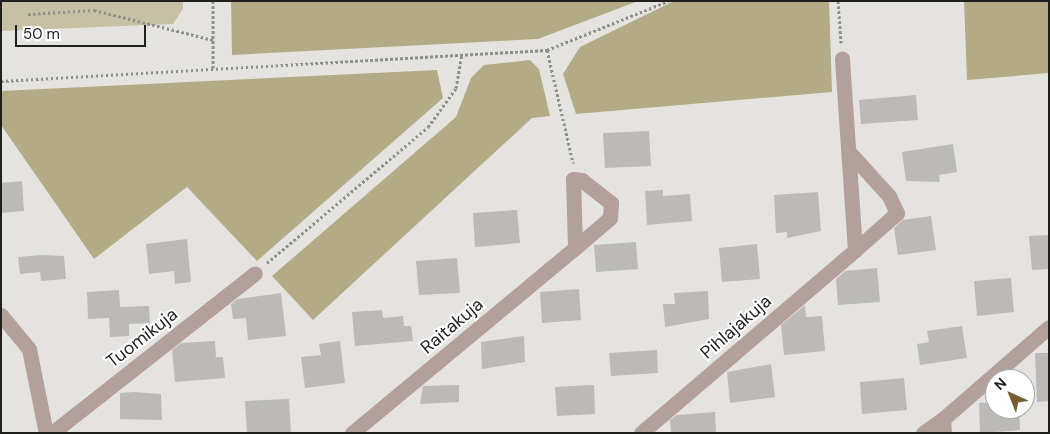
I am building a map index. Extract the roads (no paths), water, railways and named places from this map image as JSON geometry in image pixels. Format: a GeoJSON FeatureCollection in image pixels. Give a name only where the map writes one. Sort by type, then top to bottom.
{"type":"FeatureCollection","features":[{"type":"Feature","properties":{"kind":"street"},"geometry":{"type":"LineString","coordinates":[[842,58],[851,154],[855,250]]}},
{"type":"Feature","properties":{"kind":"street","name":"Pihlajakuja"},"geometry":{"type":"LineString","coordinates":[[641,433],[897,213],[889,196],[851,154]]}},
{"type":"Feature","properties":{"kind":"street","name":"Raitakuja"},"geometry":{"type":"LineString","coordinates":[[352,433],[575,248],[610,218],[611,203],[582,180],[573,179],[575,248]]}},
{"type":"Feature","properties":{"kind":"street","name":"Tuomikuja"},"geometry":{"type":"LineString","coordinates":[[52,433],[255,274]]}},
{"type":"Feature","properties":{"kind":"street"},"geometry":{"type":"LineString","coordinates":[[1,316],[29,349],[46,433]]}},
{"type":"Feature","properties":{"kind":"street"},"geometry":{"type":"LineString","coordinates":[[923,433],[944,426],[1049,328]]}}]}
